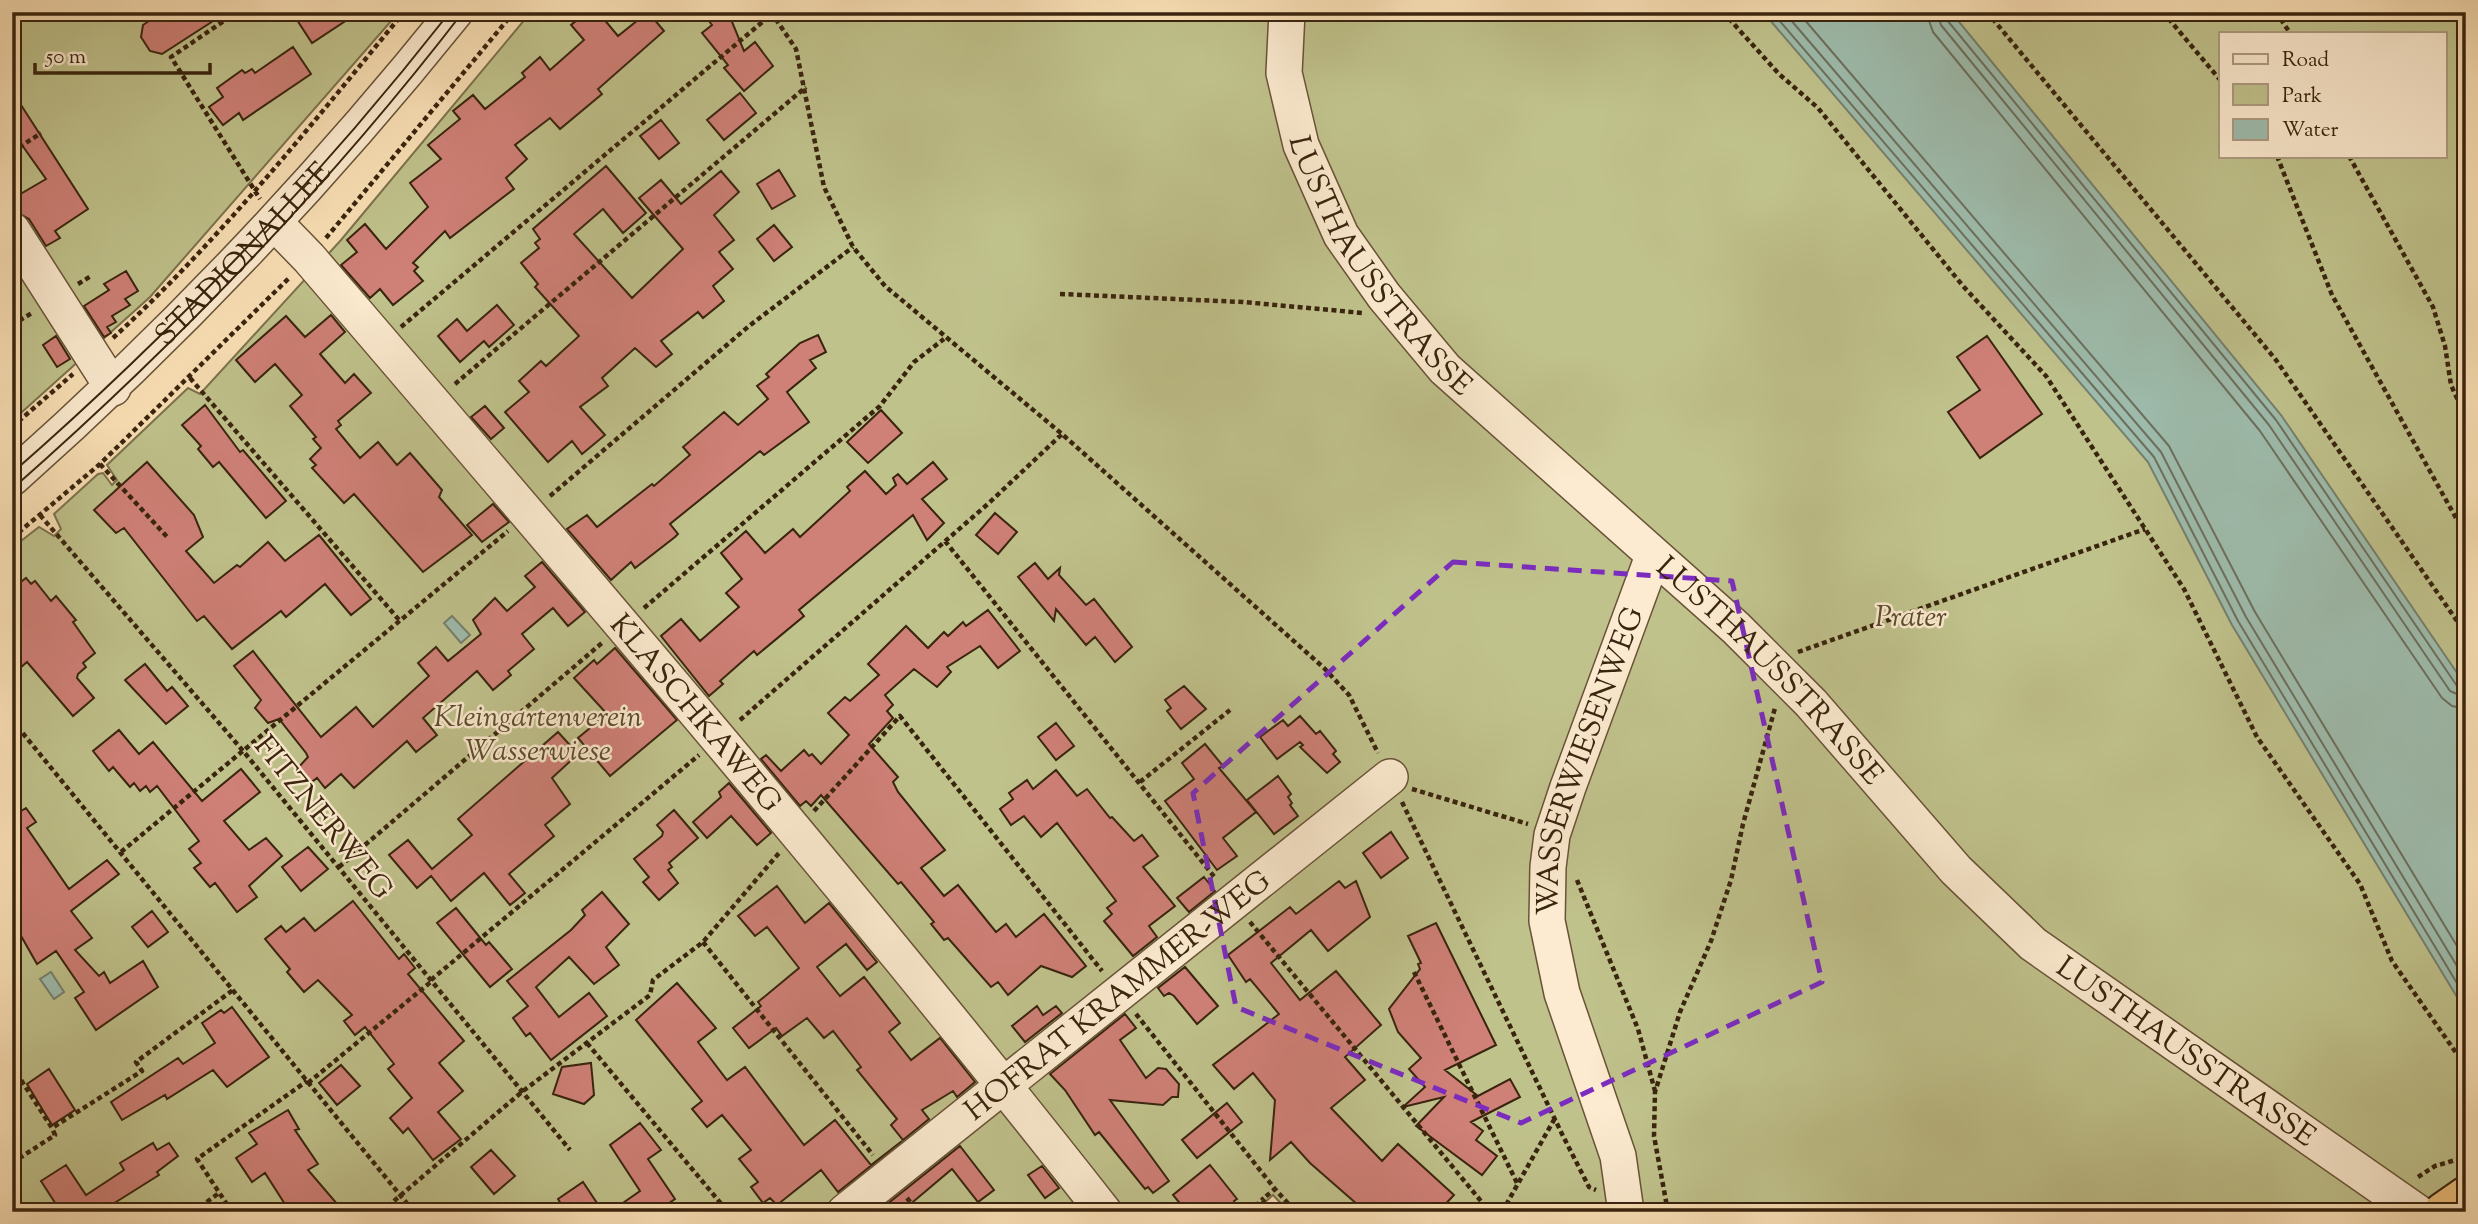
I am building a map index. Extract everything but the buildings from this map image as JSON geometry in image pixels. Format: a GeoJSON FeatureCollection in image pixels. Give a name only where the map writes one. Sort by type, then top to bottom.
{"type":"FeatureCollection","features":[{"type":"Feature","properties":{"kind":"highway"},"geometry":{"type":"LineString","coordinates":[[2443,1212],[2466,1196]]}},
{"type":"Feature","properties":{"kind":"street","name":"STADIONALLEE"},"geometry":{"type":"LineString","coordinates":[[12,478],[113,388],[275,223],[455,12]]}},
{"type":"Feature","properties":{"kind":"street","name":"LUSTHAUSSTRASSE"},"geometry":{"type":"LineString","coordinates":[[1287,12],[1283,73],[1301,145],[1341,235],[1445,369],[1736,628],[1777,669],[1956,870],[2033,944],[2405,1203]]}},
{"type":"Feature","properties":{"kind":"street","name":"KLASCHKAWEG"},"geometry":{"type":"LineString","coordinates":[[275,223],[382,343],[796,833],[1004,1084],[1104,1212]]}},
{"type":"Feature","properties":{"kind":"street"},"geometry":{"type":"LineString","coordinates":[[12,230],[113,388]]}},
{"type":"Feature","properties":{"kind":"street","name":"WASSERWIESENWEG"},"geometry":{"type":"LineString","coordinates":[[1625,1206],[1618,1156],[1562,993],[1547,922],[1548,867],[1552,835],[1560,811],[1653,556]]}},
{"type":"Feature","properties":{"kind":"street","name":"HOFRAT KRAMMER-WEG"},"geometry":{"type":"LineString","coordinates":[[845,1212],[1390,776]]}},
{"type":"Feature","properties":{"kind":"path"},"geometry":{"type":"LineString","coordinates":[[237,12],[171,57],[275,223]]}},
{"type":"Feature","properties":{"kind":"path"},"geometry":{"type":"LineString","coordinates":[[12,427],[153,301],[254,188],[404,12]]}},
{"type":"Feature","properties":{"kind":"path"},"geometry":{"type":"LineString","coordinates":[[12,538],[100,464],[309,258],[498,35],[514,12]]}},
{"type":"Feature","properties":{"kind":"path"},"geometry":{"type":"LineString","coordinates":[[1723,12],[1779,74],[1818,108],[1963,286],[2046,376],[2184,589],[2257,737],[2360,884],[2392,961],[2466,1067]]}},
{"type":"Feature","properties":{"kind":"path"},"geometry":{"type":"LineString","coordinates":[[1987,12],[2276,360],[2466,634]]}},
{"type":"Feature","properties":{"kind":"path"},"geometry":{"type":"LineString","coordinates":[[2163,12],[2219,79]]}},
{"type":"Feature","properties":{"kind":"path"},"geometry":{"type":"LineString","coordinates":[[2276,12],[2289,32]]}},
{"type":"Feature","properties":{"kind":"path"},"geometry":{"type":"LineString","coordinates":[[382,343],[772,13],[796,49],[806,87],[824,187],[853,247],[885,286],[944,339],[1062,434],[1324,668],[1349,695],[1589,1187],[1625,1206]]}},
{"type":"Feature","properties":{"kind":"path"},"geometry":{"type":"LineString","coordinates":[[433,403],[806,87]]}},
{"type":"Feature","properties":{"kind":"path"},"geometry":{"type":"LineString","coordinates":[[12,152],[41,134]]}},
{"type":"Feature","properties":{"kind":"path"},"geometry":{"type":"LineString","coordinates":[[2278,158],[2332,295],[2466,536]]}},
{"type":"Feature","properties":{"kind":"path"},"geometry":{"type":"LineString","coordinates":[[2350,158],[2377,211],[2433,307],[2445,346],[2451,385],[2466,418]]}},
{"type":"Feature","properties":{"kind":"path"},"geometry":{"type":"LineString","coordinates":[[121,852],[244,752],[749,326],[853,247]]}},
{"type":"Feature","properties":{"kind":"path"},"geometry":{"type":"LineString","coordinates":[[1060,294],[1242,302],[1402,317]]}},
{"type":"Feature","properties":{"kind":"path"},"geometry":{"type":"LineString","coordinates":[[880,406],[914,362],[944,339]]}},
{"type":"Feature","properties":{"kind":"path"},"geometry":{"type":"LineString","coordinates":[[190,377],[400,621]]}},
{"type":"Feature","properties":{"kind":"path"},"geometry":{"type":"LineString","coordinates":[[989,503],[1062,434]]}},
{"type":"Feature","properties":{"kind":"path"},"geometry":{"type":"LineString","coordinates":[[100,464],[169,538]]}},
{"type":"Feature","properties":{"kind":"path","name":"FITZNERWEG"},"geometry":{"type":"LineString","coordinates":[[40,515],[244,752],[570,1150]]}},
{"type":"Feature","properties":{"kind":"path"},"geometry":{"type":"LineString","coordinates":[[1668,1212],[1654,1136],[1655,1092],[1680,1012],[1711,941],[1731,880],[1777,669],[2145,529]]}},
{"type":"Feature","properties":{"kind":"path"},"geometry":{"type":"LineString","coordinates":[[1140,782],[1230,710]]}},
{"type":"Feature","properties":{"kind":"path"},"geometry":{"type":"LineString","coordinates":[[381,1212],[523,1091],[650,995],[653,980],[703,942],[900,716],[1296,1212]]}},
{"type":"Feature","properties":{"kind":"path"},"geometry":{"type":"LineString","coordinates":[[12,720],[414,1212]]}},
{"type":"Feature","properties":{"kind":"path"},"geometry":{"type":"LineString","coordinates":[[703,942],[918,1212]]}},
{"type":"Feature","properties":{"kind":"path"},"geometry":{"type":"LineString","coordinates":[[1414,972],[1517,1185]]}},
{"type":"Feature","properties":{"kind":"path"},"geometry":{"type":"LineString","coordinates":[[232,1212],[197,1158],[308,1082],[432,981]]}},
{"type":"Feature","properties":{"kind":"path"},"geometry":{"type":"LineString","coordinates":[[51,1128],[142,1071],[136,1062],[233,990]]}},
{"type":"Feature","properties":{"kind":"path"},"geometry":{"type":"LineString","coordinates":[[587,1043],[728,1212]]}},
{"type":"Feature","properties":{"kind":"path"},"geometry":{"type":"LineString","coordinates":[[12,1066],[55,1135],[12,1163]]}},
{"type":"Feature","properties":{"kind":"path"},"geometry":{"type":"LineString","coordinates":[[1502,1212],[1555,1118]]}},
{"type":"Feature","properties":{"kind":"path"},"geometry":{"type":"LineString","coordinates":[[2405,1203],[2435,1166],[2466,1157]]}},
{"type":"Feature","properties":{"kind":"path"},"geometry":{"type":"LineString","coordinates":[[1249,1212],[1275,1189]]}},
{"type":"Feature","properties":{"kind":"path"},"geometry":{"type":"LineString","coordinates":[[193,1212],[219,1194]]}},
{"type":"Feature","properties":{"kind":"path"},"geometry":{"type":"LineString","coordinates":[[1260,1212],[1265,1197]]}},
{"type":"Feature","properties":{"kind":"path"},"geometry":{"type":"LineString","coordinates":[[714,1212],[723,1206]]}},
{"type":"Feature","properties":{"kind":"highlighted area"},"geometry":{"type":"Polygon","coordinates":[[[1453,562],[1732,581],[1822,982],[1521,1123],[1236,1007],[1193,793],[1453,562]]]}},
{"type":"Feature","properties":{"kind":"green space"},"geometry":{"type":"Polygon","coordinates":[[[12,12],[399,12],[150,297],[12,421],[12,12]]]}},
{"type":"Feature","properties":{"kind":"green space"},"geometry":{"type":"Polygon","coordinates":[[[531,12],[2466,12],[2466,1212],[1289,1212],[1273,1195],[1254,1212],[12,1212],[12,548],[39,527],[54,536],[61,529],[54,514],[98,474],[103,473],[112,485],[117,480],[107,465],[188,388],[200,394],[341,240],[531,12]]]}},
{"type":"Feature","properties":{"kind":"water"},"geometry":{"type":"Polygon","coordinates":[[[1763,12],[1951,12],[2281,415],[2466,686],[2466,1012],[2232,625],[2148,462],[1763,12]]]}},
{"type":"Feature","properties":{"kind":"water"},"geometry":{"type":"Polygon","coordinates":[[[452,616],[470,635],[461,643],[444,623],[452,616]]]}},
{"type":"Feature","properties":{"kind":"water"},"geometry":{"type":"Polygon","coordinates":[[[51,972],[64,992],[54,999],[40,979],[51,972]]]}},
{"type":"Feature","properties":{"kind":"tram line"},"geometry":{"type":"LineString","coordinates":[[12,473],[129,366],[242,253],[349,135],[450,12]]}},
{"type":"Feature","properties":{"kind":"tram line"},"geometry":{"type":"LineString","coordinates":[[12,489],[133,378],[249,261],[359,140],[463,12]]}},
{"type":"Feature","properties":{"kind":"park label","name":"Prater"},"geometry":{"type":"Point","coordinates":[1911,616]}},
{"type":"Feature","properties":{"kind":"park label","name":"Kleingartenverein Wasserwiese"},"geometry":{"type":"Point","coordinates":[538,733]}}]}
